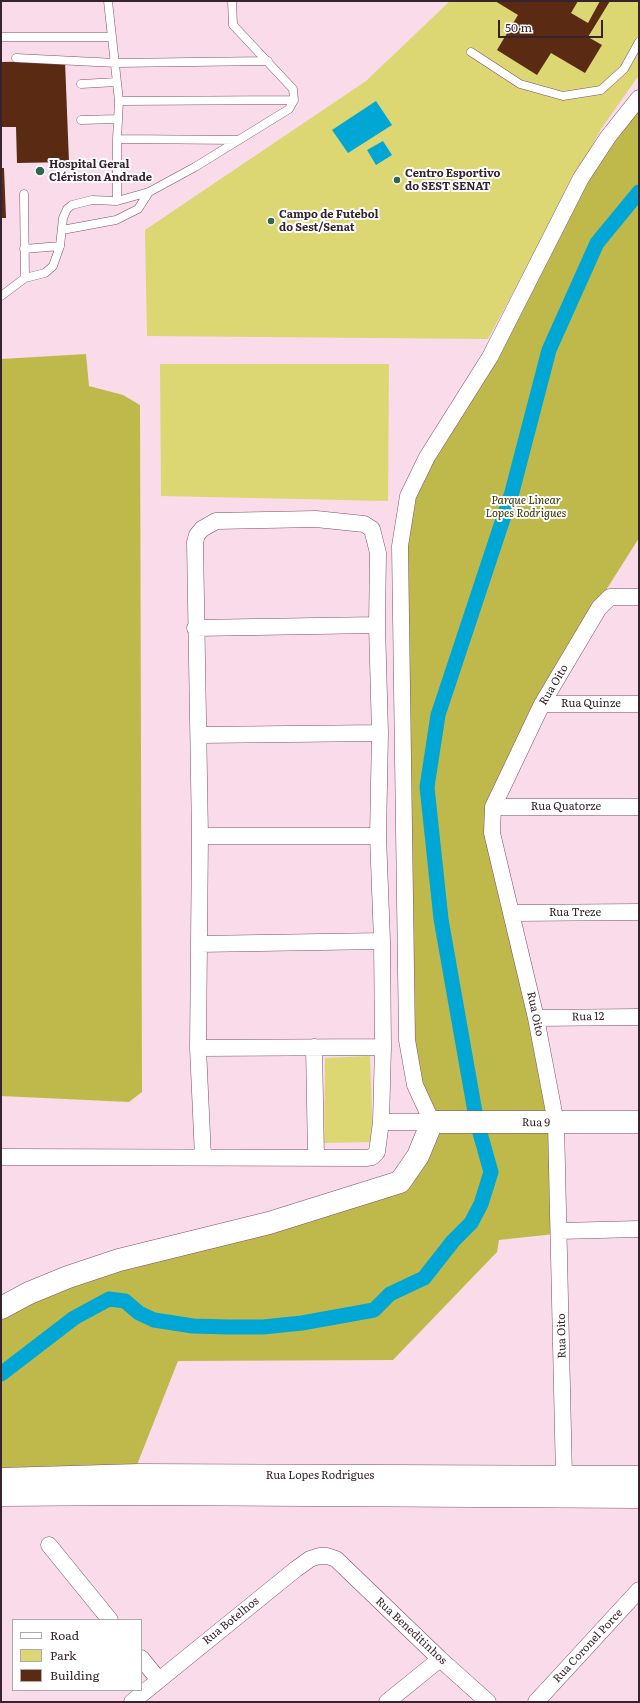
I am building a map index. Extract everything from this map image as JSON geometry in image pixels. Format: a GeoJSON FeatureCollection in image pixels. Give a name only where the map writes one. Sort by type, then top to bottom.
{"type":"FeatureCollection","features":[{"type":"Feature","properties":{"kind":"street"},"geometry":{"type":"LineString","coordinates":[[1,1308],[29,1293],[68,1277],[119,1260],[269,1223],[400,1182],[418,1156],[432,1122],[415,1085],[407,1040],[400,546],[408,496],[427,457],[490,357],[581,178],[608,137],[639,98]]}},
{"type":"Feature","properties":{"kind":"street"},"geometry":{"type":"LineString","coordinates":[[1,1157],[366,1158],[372,1157],[377,1152],[381,1122],[383,1047],[382,941],[378,836],[380,733],[376,625],[378,553],[372,529],[364,524],[316,519],[216,522],[202,528],[197,535],[194,551],[200,836],[198,1048],[203,1157]]}},
{"type":"Feature","properties":{"kind":"street","name":"Rua Oito"},"geometry":{"type":"LineString","coordinates":[[564,1477],[560,1231],[556,1123],[536,1018],[492,833],[493,806],[542,704],[599,608],[610,597],[639,597]]}},
{"type":"Feature","properties":{"kind":"street"},"geometry":{"type":"LineString","coordinates":[[195,628],[376,625]]}},
{"type":"Feature","properties":{"kind":"street","name":"Rua Quinze"},"geometry":{"type":"LineString","coordinates":[[542,704],[639,704]]}},
{"type":"Feature","properties":{"kind":"street"},"geometry":{"type":"LineString","coordinates":[[199,735],[380,733]]}},
{"type":"Feature","properties":{"kind":"street","name":"Rua Quatorze"},"geometry":{"type":"LineString","coordinates":[[493,806],[639,807]]}},
{"type":"Feature","properties":{"kind":"street"},"geometry":{"type":"LineString","coordinates":[[200,836],[378,836]]}},
{"type":"Feature","properties":{"kind":"street","name":"Rua Treze"},"geometry":{"type":"LineString","coordinates":[[512,913],[639,912]]}},
{"type":"Feature","properties":{"kind":"street"},"geometry":{"type":"LineString","coordinates":[[199,944],[382,941]]}},
{"type":"Feature","properties":{"kind":"street","name":"Rua 12"},"geometry":{"type":"LineString","coordinates":[[536,1018],[639,1017]]}},
{"type":"Feature","properties":{"kind":"street"},"geometry":{"type":"LineString","coordinates":[[314,1047],[316,1157]]}},
{"type":"Feature","properties":{"kind":"street"},"geometry":{"type":"LineString","coordinates":[[198,1048],[383,1047]]}},
{"type":"Feature","properties":{"kind":"street"},"geometry":{"type":"LineString","coordinates":[[381,1122],[432,1122]]}},
{"type":"Feature","properties":{"kind":"street","name":"Rua 9"},"geometry":{"type":"LineString","coordinates":[[432,1122],[639,1122]]}},
{"type":"Feature","properties":{"kind":"street"},"geometry":{"type":"LineString","coordinates":[[560,1231],[639,1229]]}},
{"type":"Feature","properties":{"kind":"street","name":"Rua Lopes Rodrigues"},"geometry":{"type":"LineString","coordinates":[[1,1479],[139,1475],[438,1486],[564,1477],[639,1486]]}},
{"type":"Feature","properties":{"kind":"street","name":"Rua Lopes Rodrigues"},"geometry":{"type":"LineString","coordinates":[[1,1495],[147,1494],[438,1486],[639,1486]]}},
{"type":"Feature","properties":{"kind":"street"},"geometry":{"type":"LineString","coordinates":[[49,1545],[109,1619]]}},
{"type":"Feature","properties":{"kind":"street","name":"Rua Botelhos"},"geometry":{"type":"LineString","coordinates":[[132,1702],[310,1559],[319,1556],[327,1556],[336,1560]]}},
{"type":"Feature","properties":{"kind":"street","name":"Rua Beneditinhos"},"geometry":{"type":"LineString","coordinates":[[336,1560],[440,1659],[488,1702]]}},
{"type":"Feature","properties":{"kind":"street","name":"Rua Coronel Porce"},"geometry":{"type":"LineString","coordinates":[[536,1702],[639,1590]]}},
{"type":"Feature","properties":{"kind":"street"},"geometry":{"type":"LineString","coordinates":[[142,1659],[159,1680]]}},
{"type":"Feature","properties":{"kind":"street"},"geometry":{"type":"LineString","coordinates":[[387,1702],[440,1659]]}},
{"type":"Feature","properties":{"kind":"lane"},"geometry":{"type":"LineString","coordinates":[[108,1],[119,101],[117,139],[118,201]]}},
{"type":"Feature","properties":{"kind":"lane"},"geometry":{"type":"LineString","coordinates":[[1,296],[24,278],[45,273],[53,266],[60,246],[63,218],[66,209],[72,205],[92,200],[118,201],[149,192],[240,140],[289,108],[294,100],[293,89],[233,25],[232,1]]}},
{"type":"Feature","properties":{"kind":"lane"},"geometry":{"type":"LineString","coordinates":[[1,37],[112,37]]}},
{"type":"Feature","properties":{"kind":"lane"},"geometry":{"type":"LineString","coordinates":[[471,52],[520,84],[563,96],[601,90],[624,69],[639,42]]}},
{"type":"Feature","properties":{"kind":"lane"},"geometry":{"type":"LineString","coordinates":[[16,58],[116,63],[268,61]]}},
{"type":"Feature","properties":{"kind":"lane"},"geometry":{"type":"LineString","coordinates":[[81,84],[117,82]]}},
{"type":"Feature","properties":{"kind":"lane"},"geometry":{"type":"LineString","coordinates":[[119,101],[294,100]]}},
{"type":"Feature","properties":{"kind":"lane"},"geometry":{"type":"LineString","coordinates":[[81,120],[118,119]]}},
{"type":"Feature","properties":{"kind":"lane"},"geometry":{"type":"LineString","coordinates":[[117,139],[240,140]]}},
{"type":"Feature","properties":{"kind":"lane"},"geometry":{"type":"LineString","coordinates":[[62,230],[116,220],[138,209],[149,192]]}},
{"type":"Feature","properties":{"kind":"lane"},"geometry":{"type":"LineString","coordinates":[[24,194],[24,278]]}},
{"type":"Feature","properties":{"kind":"lane"},"geometry":{"type":"LineString","coordinates":[[24,249],[60,246]]}},
{"type":"Feature","properties":{"kind":"green space","name":"Centro Esportivo do SEST SENAT"},"geometry":{"type":"Polygon","coordinates":[[[450,1],[639,1],[639,75],[601,129],[488,339],[147,336],[145,230],[366,81],[450,1]]]}},
{"type":"Feature","properties":{"kind":"green space","name":"Parque Linear Lopes Rodrigues"},"geometry":{"type":"Polygon","coordinates":[[[639,104],[639,538],[601,598],[492,805],[539,1017],[564,1233],[499,1240],[497,1252],[393,1360],[178,1361],[129,1485],[1,1486],[1,1302],[396,1181],[427,1133],[413,1087],[401,545],[409,495],[586,174],[639,104]]]}},
{"type":"Feature","properties":{"kind":"green space"},"geometry":{"type":"Polygon","coordinates":[[[86,354],[89,386],[123,395],[140,405],[142,1092],[129,1102],[1,1096],[1,359],[86,354]]]}},
{"type":"Feature","properties":{"kind":"green space"},"geometry":{"type":"Polygon","coordinates":[[[160,364],[389,364],[388,501],[161,496],[160,364]]]}},
{"type":"Feature","properties":{"kind":"green space"},"geometry":{"type":"Polygon","coordinates":[[[370,1056],[373,1142],[324,1143],[325,1058],[370,1056]]]}},
{"type":"Feature","properties":{"kind":"water"},"geometry":{"type":"Polygon","coordinates":[[[376,101],[392,125],[348,153],[332,130],[376,101]]]}},
{"type":"Feature","properties":{"kind":"water"},"geometry":{"type":"Polygon","coordinates":[[[383,141],[392,155],[376,165],[367,150],[383,141]]]}},
{"type":"Feature","properties":{"kind":"building"},"geometry":{"type":"Polygon","coordinates":[[[495,1],[578,1],[571,13],[588,23],[600,1],[610,1],[588,37],[602,45],[585,73],[551,53],[537,75],[497,50],[518,15],[495,1]]]}},
{"type":"Feature","properties":{"kind":"building","name":"Hospital Geral Clériston Andrade"},"geometry":{"type":"Polygon","coordinates":[[[65,61],[69,162],[17,163],[16,127],[1,127],[1,62],[65,61]]]}},
{"type":"Feature","properties":{"kind":"building"},"geometry":{"type":"Polygon","coordinates":[[[1,168],[4,168],[6,218],[1,218],[1,168]]]}},
{"type":"Feature","properties":{"kind":"waterway"},"geometry":{"type":"LineString","coordinates":[[475,1112],[441,919],[427,787],[438,715],[512,492],[549,350],[597,243],[639,192]]}},
{"type":"Feature","properties":{"kind":"waterway"},"geometry":{"type":"LineString","coordinates":[[1,1374],[74,1318],[109,1299],[125,1301],[139,1313],[154,1320],[193,1326],[263,1327],[302,1323],[374,1310],[390,1294],[424,1278],[453,1241],[471,1223],[481,1204],[491,1172],[480,1133]]}},
{"type":"Feature","properties":{"kind":"place","name":"Hospital Geral Clériston Andrade"},"geometry":{"type":"Point","coordinates":[40,171]}},
{"type":"Feature","properties":{"kind":"place","name":"Centro Esportivo do SEST SENAT"},"geometry":{"type":"Point","coordinates":[397,180]}},
{"type":"Feature","properties":{"kind":"place","name":"Campo de Futebol do Sest/Senat"},"geometry":{"type":"Point","coordinates":[271,221]}}]}
